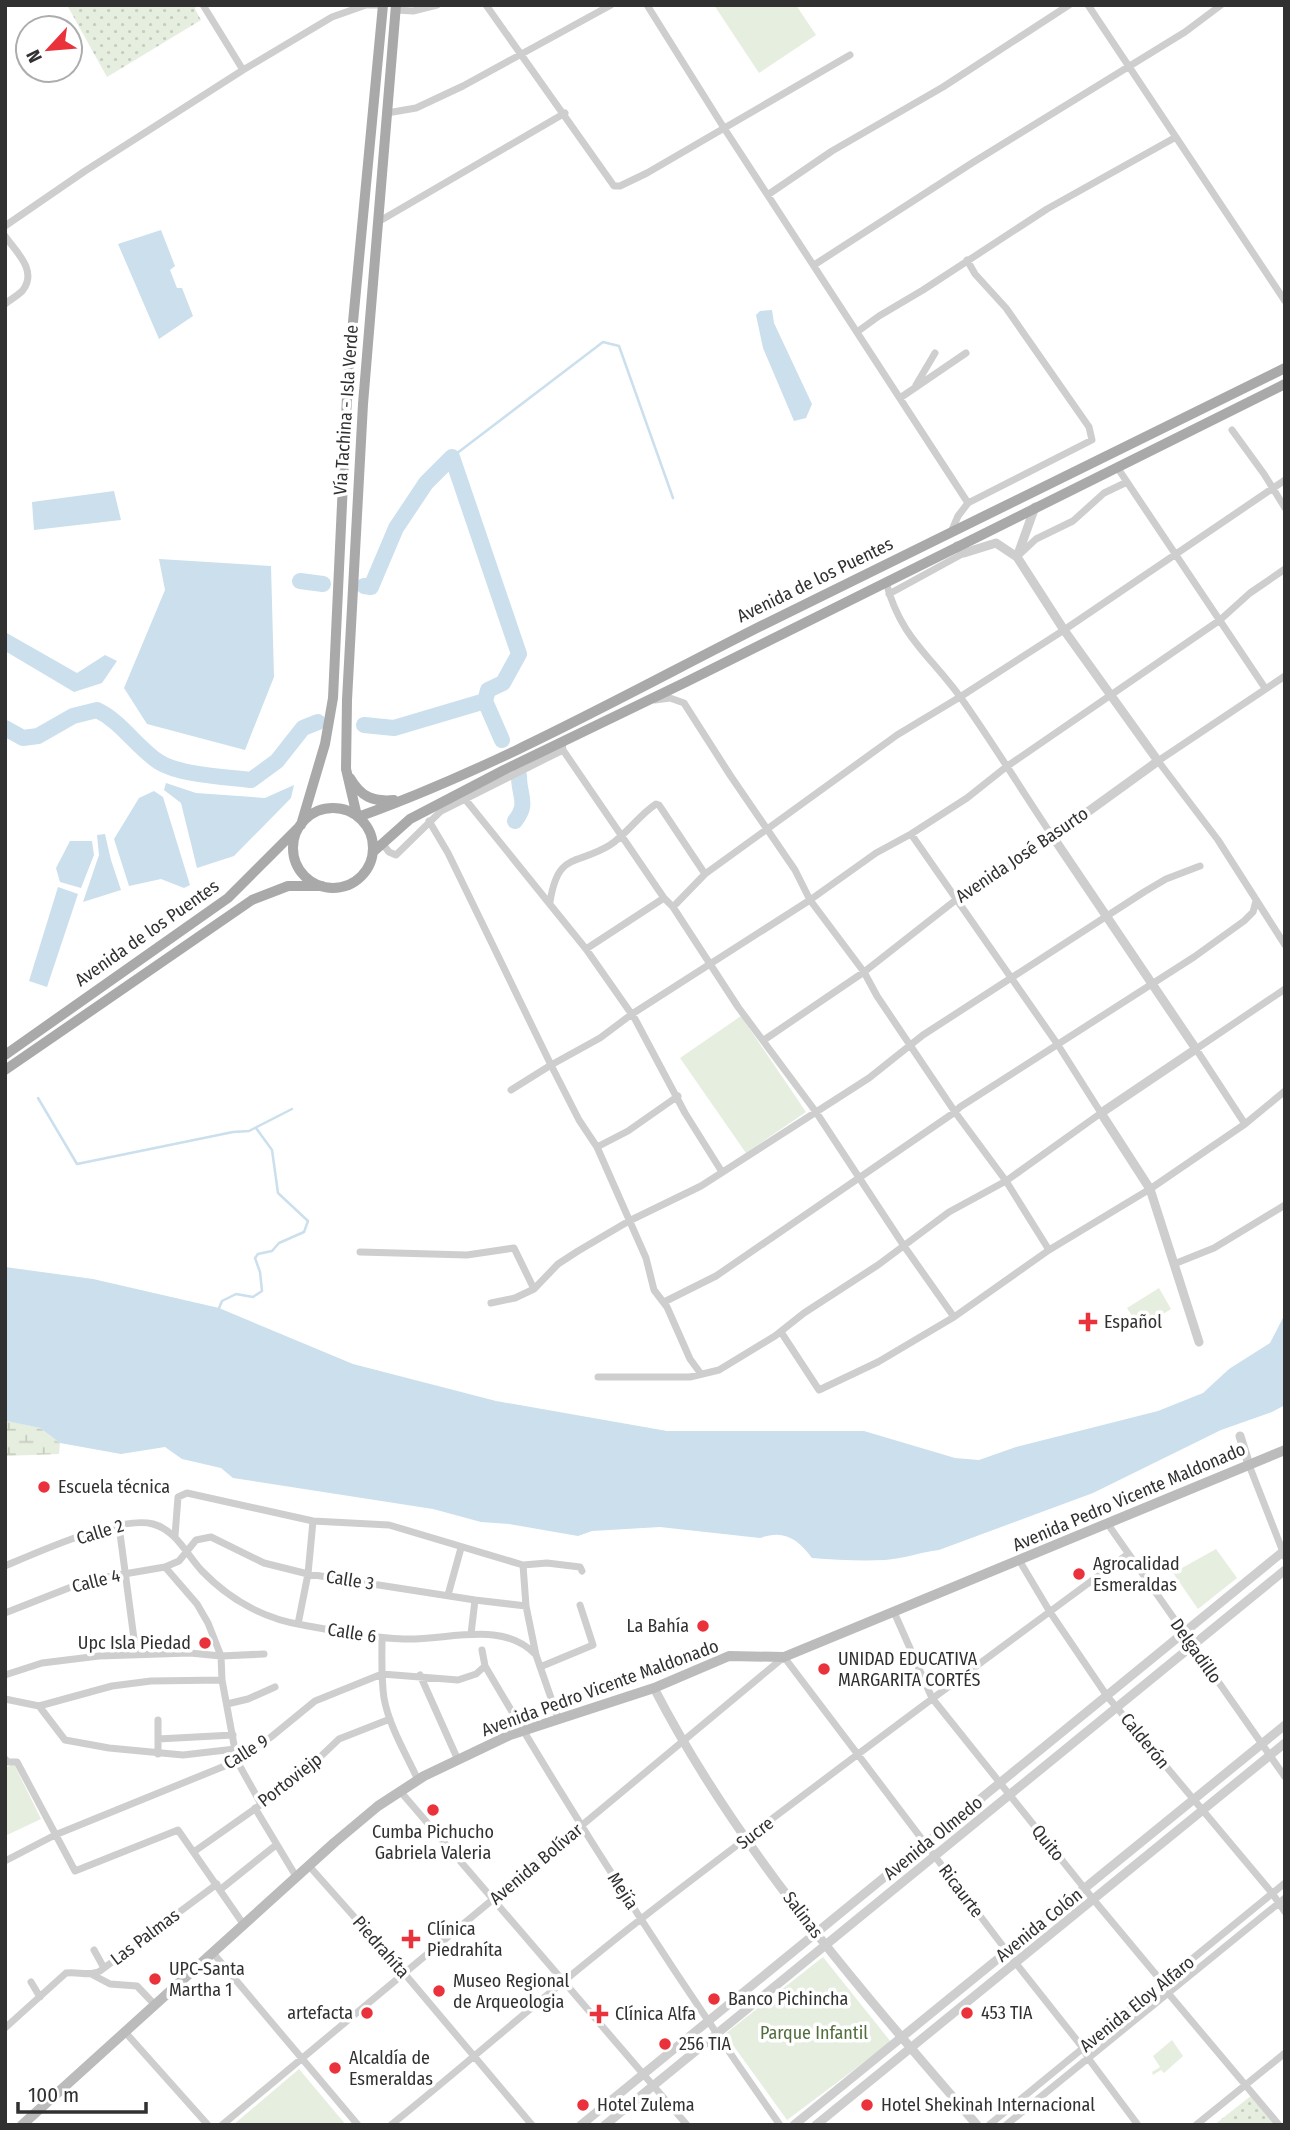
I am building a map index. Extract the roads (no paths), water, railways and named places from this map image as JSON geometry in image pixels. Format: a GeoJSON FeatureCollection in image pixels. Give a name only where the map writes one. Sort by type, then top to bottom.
{"type":"FeatureCollection","features":[{"type":"Feature","properties":{"kind":"main road","name":"Vía Tachina - Isla Verde"},"geometry":{"type":"LineString","coordinates":[[300,826],[325,744],[333,698],[348,375],[383,5]]}},
{"type":"Feature","properties":{"kind":"main road","name":"Vía Tachina - Isla Verde"},"geometry":{"type":"LineString","coordinates":[[357,816],[346,769],[347,700],[363,404],[396,8]]}},
{"type":"Feature","properties":{"kind":"main road","name":"Avenida de los Puentes"},"geometry":{"type":"LineString","coordinates":[[357,816],[407,799],[500,757],[1285,368]]}},
{"type":"Feature","properties":{"kind":"main road","name":"Avenida de los Puentes"},"geometry":{"type":"LineString","coordinates":[[373,852],[416,816],[563,747],[645,701],[886,582],[960,550],[1035,507],[1285,384]]}},
{"type":"Feature","properties":{"kind":"main road"},"geometry":{"type":"LineString","coordinates":[[346,769],[356,788],[367,797],[382,801],[407,799]]}},
{"type":"Feature","properties":{"kind":"main road"},"geometry":{"type":"LineString","coordinates":[[330,808],[347,810],[357,816],[369,831],[373,852],[366,871],[355,881],[336,888],[322,886],[305,876],[297,865],[293,846],[300,826],[313,813],[330,808]]}},
{"type":"Feature","properties":{"kind":"main road","name":"Avenida de los Puentes"},"geometry":{"type":"LineString","coordinates":[[5,1055],[228,898],[300,826]]}},
{"type":"Feature","properties":{"kind":"main road","name":"Avenida de los Puentes"},"geometry":{"type":"LineString","coordinates":[[5,1070],[252,900],[288,886],[322,886]]}},
{"type":"Feature","properties":{"kind":"main road","name":"Avenida Pedro Vicente Maldonado"},"geometry":{"type":"LineString","coordinates":[[28,2123],[155,2004],[367,1815],[418,1780],[522,1730],[654,1688],[729,1656],[784,1657],[1285,1450]]}},
{"type":"Feature","properties":{"kind":"street"},"geometry":{"type":"LineString","coordinates":[[203,5],[243,70]]}},
{"type":"Feature","properties":{"kind":"street"},"geometry":{"type":"LineString","coordinates":[[5,226],[85,171],[243,70],[332,17],[366,5],[383,5]]}},
{"type":"Feature","properties":{"kind":"street"},"geometry":{"type":"LineString","coordinates":[[396,8],[437,5]]}},
{"type":"Feature","properties":{"kind":"street"},"geometry":{"type":"LineString","coordinates":[[486,5],[565,113],[614,186],[620,186],[647,173],[850,55]]}},
{"type":"Feature","properties":{"kind":"street"},"geometry":{"type":"LineString","coordinates":[[387,114],[416,108],[463,86],[611,5]]}},
{"type":"Feature","properties":{"kind":"street"},"geometry":{"type":"LineString","coordinates":[[647,5],[968,503]]}},
{"type":"Feature","properties":{"kind":"street"},"geometry":{"type":"LineString","coordinates":[[769,194],[832,151],[943,86],[1069,5]]}},
{"type":"Feature","properties":{"kind":"street"},"geometry":{"type":"LineString","coordinates":[[1088,5],[1285,301]]}},
{"type":"Feature","properties":{"kind":"street"},"geometry":{"type":"LineString","coordinates":[[814,265],[1185,32],[1221,5]]}},
{"type":"Feature","properties":{"kind":"street"},"geometry":{"type":"LineString","coordinates":[[378,222],[565,113]]}},
{"type":"Feature","properties":{"kind":"street"},"geometry":{"type":"LineString","coordinates":[[857,332],[1047,209],[1176,137]]}},
{"type":"Feature","properties":{"kind":"street"},"geometry":{"type":"LineString","coordinates":[[5,236],[25,261],[27,278],[24,289],[5,304]]}},
{"type":"Feature","properties":{"kind":"street"},"geometry":{"type":"LineString","coordinates":[[951,533],[958,516],[968,503],[1091,442],[1091,432],[1006,308],[975,274],[967,260]]}},
{"type":"Feature","properties":{"kind":"street"},"geometry":{"type":"LineString","coordinates":[[915,387],[935,353]]}},
{"type":"Feature","properties":{"kind":"street"},"geometry":{"type":"LineString","coordinates":[[900,398],[966,353]]}},
{"type":"Feature","properties":{"kind":"street"},"geometry":{"type":"LineString","coordinates":[[1232,430],[1285,508]]}},
{"type":"Feature","properties":{"kind":"street"},"geometry":{"type":"LineString","coordinates":[[1118,467],[1265,688]]}},
{"type":"Feature","properties":{"kind":"street"},"geometry":{"type":"LineString","coordinates":[[673,907],[705,874],[897,735],[960,697],[1178,554],[1285,480]]}},
{"type":"Feature","properties":{"kind":"street"},"geometry":{"type":"LineString","coordinates":[[1012,482],[1026,488],[1031,494]]}},
{"type":"Feature","properties":{"kind":"street"},"geometry":{"type":"LineString","coordinates":[[1017,557],[1036,539],[1073,521],[1104,493],[1127,482]]}},
{"type":"Feature","properties":{"kind":"street"},"geometry":{"type":"LineString","coordinates":[[1017,557],[1035,507]]}},
{"type":"Feature","properties":{"kind":"street"},"geometry":{"type":"LineString","coordinates":[[889,594],[960,550],[996,543],[1017,557],[1063,629],[1218,840],[1285,945]]}},
{"type":"Feature","properties":{"kind":"street"},"geometry":{"type":"LineString","coordinates":[[511,1090],[600,1038],[632,1014],[810,901],[876,853],[967,798],[1006,767],[1220,620],[1250,593],[1285,569]]}},
{"type":"Feature","properties":{"kind":"street"},"geometry":{"type":"LineString","coordinates":[[886,582],[898,617],[914,643],[960,697],[1245,1124]]}},
{"type":"Feature","properties":{"kind":"street","name":"Avenida José Basurto"},"geometry":{"type":"LineString","coordinates":[[764,1040],[864,972],[957,899],[1053,837],[1158,761],[1285,676]]}},
{"type":"Feature","properties":{"kind":"street"},"geometry":{"type":"LineString","coordinates":[[645,701],[670,698],[684,703],[795,870],[810,901],[864,972],[877,996],[955,1112],[1006,1181],[1049,1250]]}},
{"type":"Feature","properties":{"kind":"street"},"geometry":{"type":"LineString","coordinates":[[382,843],[388,852],[396,855],[441,811],[563,747],[620,837],[673,907],[738,1007],[816,1112],[904,1247],[954,1317]]}},
{"type":"Feature","properties":{"kind":"street"},"geometry":{"type":"LineString","coordinates":[[465,799],[586,948],[632,1014],[685,1113],[722,1172]]}},
{"type":"Feature","properties":{"kind":"street"},"geometry":{"type":"LineString","coordinates":[[550,902],[553,882],[564,866],[574,859],[610,845],[653,805],[659,805],[705,874]]}},
{"type":"Feature","properties":{"kind":"street"},"geometry":{"type":"LineString","coordinates":[[429,821],[448,853],[579,1120],[597,1147],[646,1258],[654,1290],[664,1302],[690,1359],[701,1374]]}},
{"type":"Feature","properties":{"kind":"street"},"geometry":{"type":"LineString","coordinates":[[911,834],[1058,1045],[1150,1189],[1199,1342]]}},
{"type":"Feature","properties":{"kind":"street"},"geometry":{"type":"LineString","coordinates":[[491,1303],[515,1298],[534,1289],[558,1264],[629,1221],[701,1186],[869,1079],[910,1045],[1010,978],[1166,879],[1200,866]]}},
{"type":"Feature","properties":{"kind":"street"},"geometry":{"type":"LineString","coordinates":[[586,948],[664,898]]}},
{"type":"Feature","properties":{"kind":"street"},"geometry":{"type":"LineString","coordinates":[[664,1302],[716,1276],[960,1107],[1153,983],[1244,921],[1253,912],[1256,901]]}},
{"type":"Feature","properties":{"kind":"street"},"geometry":{"type":"LineString","coordinates":[[598,1377],[675,1378],[719,1370],[781,1332],[804,1313],[904,1247],[948,1212],[1006,1181],[1101,1113],[1285,989]]}},
{"type":"Feature","properties":{"kind":"street"},"geometry":{"type":"LineString","coordinates":[[781,1332],[819,1390],[878,1362],[954,1317],[1049,1250],[1150,1189],[1245,1124],[1285,1091]]}},
{"type":"Feature","properties":{"kind":"street"},"geometry":{"type":"LineString","coordinates":[[597,1147],[628,1131],[678,1096]]}},
{"type":"Feature","properties":{"kind":"street"},"geometry":{"type":"LineString","coordinates":[[1174,1264],[1214,1248],[1285,1205]]}},
{"type":"Feature","properties":{"kind":"street"},"geometry":{"type":"LineString","coordinates":[[360,1252],[467,1255],[514,1248],[534,1289]]}},
{"type":"Feature","properties":{"kind":"street"},"geometry":{"type":"LineString","coordinates":[[1240,1436],[1284,1553]]}},
{"type":"Feature","properties":{"kind":"street"},"geometry":{"type":"LineString","coordinates":[[187,1553],[175,1536],[178,1497],[183,1493],[313,1521],[388,1525],[523,1565],[547,1563],[580,1567],[582,1571]]}},
{"type":"Feature","properties":{"kind":"street"},"geometry":{"type":"LineString","coordinates":[[298,1625],[308,1573],[313,1521]]}},
{"type":"Feature","properties":{"kind":"street","name":"Calle 2"},"geometry":{"type":"LineString","coordinates":[[5,1566],[89,1534],[132,1522],[153,1524],[175,1536]]}},
{"type":"Feature","properties":{"kind":"street","name":"Delgadillo"},"geometry":{"type":"LineString","coordinates":[[1107,1523],[1285,1777]]}},
{"type":"Feature","properties":{"kind":"street"},"geometry":{"type":"LineString","coordinates":[[119,1525],[136,1654]]}},
{"type":"Feature","properties":{"kind":"street","name":"Calle 3"},"geometry":{"type":"LineString","coordinates":[[187,1553],[195,1540],[211,1537],[264,1563],[308,1573],[475,1601],[526,1606]]}},
{"type":"Feature","properties":{"kind":"street"},"geometry":{"type":"LineString","coordinates":[[448,1595],[461,1548]]}},
{"type":"Feature","properties":{"kind":"street","name":"Calle 4"},"geometry":{"type":"LineString","coordinates":[[5,1613],[89,1580],[165,1567],[179,1561],[187,1553]]}},
{"type":"Feature","properties":{"kind":"street","name":"Calle 6"},"geometry":{"type":"LineString","coordinates":[[187,1553],[220,1589],[244,1606],[298,1625],[382,1638],[421,1639],[471,1634],[513,1638],[528,1646],[536,1655]]}},
{"type":"Feature","properties":{"kind":"street","name":"Avenida Olmedo"},"geometry":{"type":"LineString","coordinates":[[581,2125],[1284,1553]]}},
{"type":"Feature","properties":{"kind":"street","name":"Sucre"},"geometry":{"type":"LineString","coordinates":[[391,2125],[641,1919],[1128,1554]]}},
{"type":"Feature","properties":{"kind":"street","name":"Calderón"},"geometry":{"type":"LineString","coordinates":[[1018,1560],[1107,1696],[1285,1912]]}},
{"type":"Feature","properties":{"kind":"street"},"geometry":{"type":"LineString","coordinates":[[523,1565],[526,1606],[536,1655],[558,1718]]}},
{"type":"Feature","properties":{"kind":"street"},"geometry":{"type":"LineString","coordinates":[[165,1567],[197,1604],[208,1623],[221,1656],[222,1680],[237,1761],[276,1845],[297,1878]]}},
{"type":"Feature","properties":{"kind":"street","name":"Avenida Olmedo"},"geometry":{"type":"LineString","coordinates":[[605,2125],[1285,1570]]}},
{"type":"Feature","properties":{"kind":"street"},"geometry":{"type":"LineString","coordinates":[[471,1634],[475,1601]]}},
{"type":"Feature","properties":{"kind":"street"},"geometry":{"type":"LineString","coordinates":[[540,1667],[593,1645],[580,1605]]}},
{"type":"Feature","properties":{"kind":"street","name":"Quito"},"geometry":{"type":"LineString","coordinates":[[894,1612],[933,1698],[1163,1983],[1168,1993],[1279,2125]]}},
{"type":"Feature","properties":{"kind":"street"},"geometry":{"type":"LineString","coordinates":[[382,1638],[384,1700],[418,1780]]}},
{"type":"Feature","properties":{"kind":"street","name":"Mejía"},"geometry":{"type":"LineString","coordinates":[[482,1650],[485,1666],[581,1826],[707,2022],[780,2125]]}},
{"type":"Feature","properties":{"kind":"street"},"geometry":{"type":"LineString","coordinates":[[5,1675],[42,1663],[136,1654],[264,1654]]}},
{"type":"Feature","properties":{"kind":"street","name":"Avenida Bolívar"},"geometry":{"type":"LineString","coordinates":[[222,2125],[784,1657]]}},
{"type":"Feature","properties":{"kind":"street","name":"Ricaurte"},"geometry":{"type":"LineString","coordinates":[[784,1657],[1083,2048],[1138,2125]]}},
{"type":"Feature","properties":{"kind":"street","name":"Calle 9"},"geometry":{"type":"LineString","coordinates":[[5,1861],[55,1835],[237,1761],[316,1700],[382,1674],[458,1679],[476,1674],[485,1666]]}},
{"type":"Feature","properties":{"kind":"street"},"geometry":{"type":"LineString","coordinates":[[421,1675],[458,1760]]}},
{"type":"Feature","properties":{"kind":"street"},"geometry":{"type":"LineString","coordinates":[[5,1699],[39,1706],[112,1686],[151,1681],[222,1680]]}},
{"type":"Feature","properties":{"kind":"street"},"geometry":{"type":"LineString","coordinates":[[227,1704],[248,1699],[275,1687]]}},
{"type":"Feature","properties":{"kind":"street","name":"Salinas"},"geometry":{"type":"LineString","coordinates":[[654,1688],[682,1742],[747,1839],[816,1933],[977,2125]]}},
{"type":"Feature","properties":{"kind":"street"},"geometry":{"type":"LineString","coordinates":[[39,1706],[65,1740],[158,1754],[183,1755],[235,1749]]}},
{"type":"Feature","properties":{"kind":"street","name":"Portoviejp"},"geometry":{"type":"LineString","coordinates":[[195,1851],[296,1780],[339,1739],[390,1719]]}},
{"type":"Feature","properties":{"kind":"street"},"geometry":{"type":"LineString","coordinates":[[158,1720],[158,1754]]}},
{"type":"Feature","properties":{"kind":"street","name":"Avenida Colón"},"geometry":{"type":"LineString","coordinates":[[794,2125],[1285,1725]]}},
{"type":"Feature","properties":{"kind":"street"},"geometry":{"type":"LineString","coordinates":[[158,1740],[233,1735]]}},
{"type":"Feature","properties":{"kind":"street","name":"Avenida Colón"},"geometry":{"type":"LineString","coordinates":[[816,2125],[1285,1743]]}},
{"type":"Feature","properties":{"kind":"street"},"geometry":{"type":"LineString","coordinates":[[5,1759],[8,1762],[17,1762],[76,1872],[178,1830],[244,1925]]}},
{"type":"Feature","properties":{"kind":"street"},"geometry":{"type":"LineString","coordinates":[[400,1791],[687,2125]]}},
{"type":"Feature","properties":{"kind":"street","name":"Las Palmas"},"geometry":{"type":"LineString","coordinates":[[5,2028],[66,1973],[93,1975],[276,1845]]}},
{"type":"Feature","properties":{"kind":"street","name":"Piedrahíta"},"geometry":{"type":"LineString","coordinates":[[310,1867],[404,1973],[532,2125]]}},
{"type":"Feature","properties":{"kind":"street","name":"Avenida Eloy Alfaro"},"geometry":{"type":"LineString","coordinates":[[989,2125],[1285,1883]]}},
{"type":"Feature","properties":{"kind":"street","name":"Avenida Eloy Alfaro"},"geometry":{"type":"LineString","coordinates":[[1006,2125],[1285,1898]]}},
{"type":"Feature","properties":{"kind":"street"},"geometry":{"type":"LineString","coordinates":[[94,1950],[104,1968]]}},
{"type":"Feature","properties":{"kind":"street"},"geometry":{"type":"LineString","coordinates":[[213,1953],[358,2125]]}},
{"type":"Feature","properties":{"kind":"street"},"geometry":{"type":"LineString","coordinates":[[93,1975],[110,1984],[137,1986],[155,2004]]}},
{"type":"Feature","properties":{"kind":"street"},"geometry":{"type":"LineString","coordinates":[[32,1982],[40,1997]]}},
{"type":"Feature","properties":{"kind":"street"},"geometry":{"type":"LineString","coordinates":[[125,2032],[208,2125]]}},
{"type":"Feature","properties":{"kind":"street"},"geometry":{"type":"LineString","coordinates":[[1196,2125],[1285,2053]]}},
{"type":"Feature","properties":{"kind":"water"},"geometry":{"type":"Polygon","coordinates":[[[161,230],[175,266],[170,270],[177,288],[182,288],[193,316],[159,339],[118,244],[161,230]]]}},
{"type":"Feature","properties":{"kind":"water"},"geometry":{"type":"Polygon","coordinates":[[[772,310],[774,323],[812,404],[806,418],[794,421],[763,348],[756,315],[760,311],[772,310]]]}},
{"type":"Feature","properties":{"kind":"water"},"geometry":{"type":"Polygon","coordinates":[[[114,491],[121,520],[34,530],[32,502],[114,491]]]}},
{"type":"Feature","properties":{"kind":"water"},"geometry":{"type":"Polygon","coordinates":[[[159,559],[271,566],[274,677],[245,750],[147,724],[124,688],[165,590],[159,559]]]}},
{"type":"Feature","properties":{"kind":"water"},"geometry":{"type":"Polygon","coordinates":[[[5,632],[77,673],[105,655],[117,661],[102,683],[74,692],[5,651],[5,632]]]}},
{"type":"Feature","properties":{"kind":"water"},"geometry":{"type":"Polygon","coordinates":[[[166,783],[196,793],[265,798],[294,785],[291,798],[234,856],[197,868],[181,803],[164,790],[166,783]]]}},
{"type":"Feature","properties":{"kind":"water"},"geometry":{"type":"Polygon","coordinates":[[[154,791],[163,797],[190,885],[184,888],[161,879],[129,886],[114,839],[139,798],[154,791]]]}},
{"type":"Feature","properties":{"kind":"water"},"geometry":{"type":"Polygon","coordinates":[[[105,834],[121,890],[83,902],[99,855],[97,835],[105,834]]]}},
{"type":"Feature","properties":{"kind":"water"},"geometry":{"type":"Polygon","coordinates":[[[70,841],[92,841],[94,855],[81,888],[60,882],[56,868],[70,841]]]}},
{"type":"Feature","properties":{"kind":"water"},"geometry":{"type":"Polygon","coordinates":[[[58,887],[78,894],[47,987],[29,981],[58,887]]]}},
{"type":"Feature","properties":{"kind":"water"},"geometry":{"type":"Polygon","coordinates":[[[5,1267],[93,1279],[219,1308],[353,1364],[496,1401],[667,1431],[864,1431],[955,1458],[979,1460],[1016,1447],[1158,1411],[1203,1393],[1229,1369],[1270,1343],[1285,1314],[1285,1405],[1221,1430],[1093,1493],[939,1550],[898,1558],[812,1558],[796,1541],[783,1535],[760,1538],[660,1527],[592,1531],[578,1536],[481,1522],[433,1509],[233,1478],[221,1468],[182,1459],[165,1447],[121,1454],[60,1443],[40,1428],[7,1421],[5,1267]]]}},
{"type":"Feature","properties":{"kind":"waterway"},"geometry":{"type":"LineString","coordinates":[[452,457],[603,342],[619,346],[673,498]]}},
{"type":"Feature","properties":{"kind":"waterway"},"geometry":{"type":"LineString","coordinates":[[364,586],[371,587],[396,528],[426,483],[452,457],[519,654],[503,683],[488,690],[485,701],[502,740]]}},
{"type":"Feature","properties":{"kind":"waterway"},"geometry":{"type":"LineString","coordinates":[[300,581],[323,584]]}},
{"type":"Feature","properties":{"kind":"waterway"},"geometry":{"type":"LineString","coordinates":[[364,725],[394,728],[485,701]]}},
{"type":"Feature","properties":{"kind":"waterway"},"geometry":{"type":"LineString","coordinates":[[5,728],[23,738],[38,736],[73,716],[97,710],[114,721],[159,762],[178,770],[251,780],[277,761],[303,728],[318,722]]}},
{"type":"Feature","properties":{"kind":"waterway"},"geometry":{"type":"LineString","coordinates":[[515,821],[522,809],[519,776]]}},
{"type":"Feature","properties":{"kind":"waterway"},"geometry":{"type":"LineString","coordinates":[[38,1098],[77,1164],[249,1131],[292,1109]]}},
{"type":"Feature","properties":{"kind":"waterway"},"geometry":{"type":"LineString","coordinates":[[219,1308],[222,1301],[236,1294],[253,1297],[262,1291],[255,1258],[258,1254],[272,1251],[279,1243],[304,1232],[308,1221],[278,1193],[272,1150],[256,1128]]}},
{"type":"Feature","properties":{"kind":"place","name":"Español"},"geometry":{"type":"Point","coordinates":[1088,1322]}},
{"type":"Feature","properties":{"kind":"place","name":"Escuela técnica"},"geometry":{"type":"Point","coordinates":[44,1487]}},
{"type":"Feature","properties":{"kind":"place","name":"Agrocalidad Esmeraldas"},"geometry":{"type":"Point","coordinates":[1079,1574]}},
{"type":"Feature","properties":{"kind":"place","name":"La Bahía"},"geometry":{"type":"Point","coordinates":[703,1626]}},
{"type":"Feature","properties":{"kind":"place","name":"Upc Isla Piedad"},"geometry":{"type":"Point","coordinates":[205,1643]}},
{"type":"Feature","properties":{"kind":"place","name":"UNIDAD EDUCATIVA MARGARITA CORTÉS"},"geometry":{"type":"Point","coordinates":[824,1669]}},
{"type":"Feature","properties":{"kind":"place","name":"Cumba Pichucho Gabriela Valeria"},"geometry":{"type":"Point","coordinates":[433,1810]}},
{"type":"Feature","properties":{"kind":"place","name":"Clínica Piedrahíta"},"geometry":{"type":"Point","coordinates":[411,1939]}},
{"type":"Feature","properties":{"kind":"place","name":"UPC-Santa Martha 1"},"geometry":{"type":"Point","coordinates":[155,1979]}},
{"type":"Feature","properties":{"kind":"place","name":"Museo Regional de Arqueologia"},"geometry":{"type":"Point","coordinates":[439,1991]}},
{"type":"Feature","properties":{"kind":"place","name":"Banco Pichincha"},"geometry":{"type":"Point","coordinates":[714,1999]}},
{"type":"Feature","properties":{"kind":"place","name":"artefacta"},"geometry":{"type":"Point","coordinates":[367,2013]}},
{"type":"Feature","properties":{"kind":"place","name":"453 TIA"},"geometry":{"type":"Point","coordinates":[967,2013]}},
{"type":"Feature","properties":{"kind":"place","name":"Clínica Alfa"},"geometry":{"type":"Point","coordinates":[599,2014]}},
{"type":"Feature","properties":{"kind":"place","name":"256 TIA"},"geometry":{"type":"Point","coordinates":[665,2044]}},
{"type":"Feature","properties":{"kind":"place","name":"Alcaldía de Esmeraldas"},"geometry":{"type":"Point","coordinates":[335,2068]}},
{"type":"Feature","properties":{"kind":"place","name":"Hotel Zulema"},"geometry":{"type":"Point","coordinates":[583,2105]}},
{"type":"Feature","properties":{"kind":"place","name":"Hotel Shekinah Internacional"},"geometry":{"type":"Point","coordinates":[867,2105]}},
{"type":"Feature","properties":{"kind":"park label","name":"Parque Infantil"},"geometry":{"type":"Point","coordinates":[814,2033]}}]}
